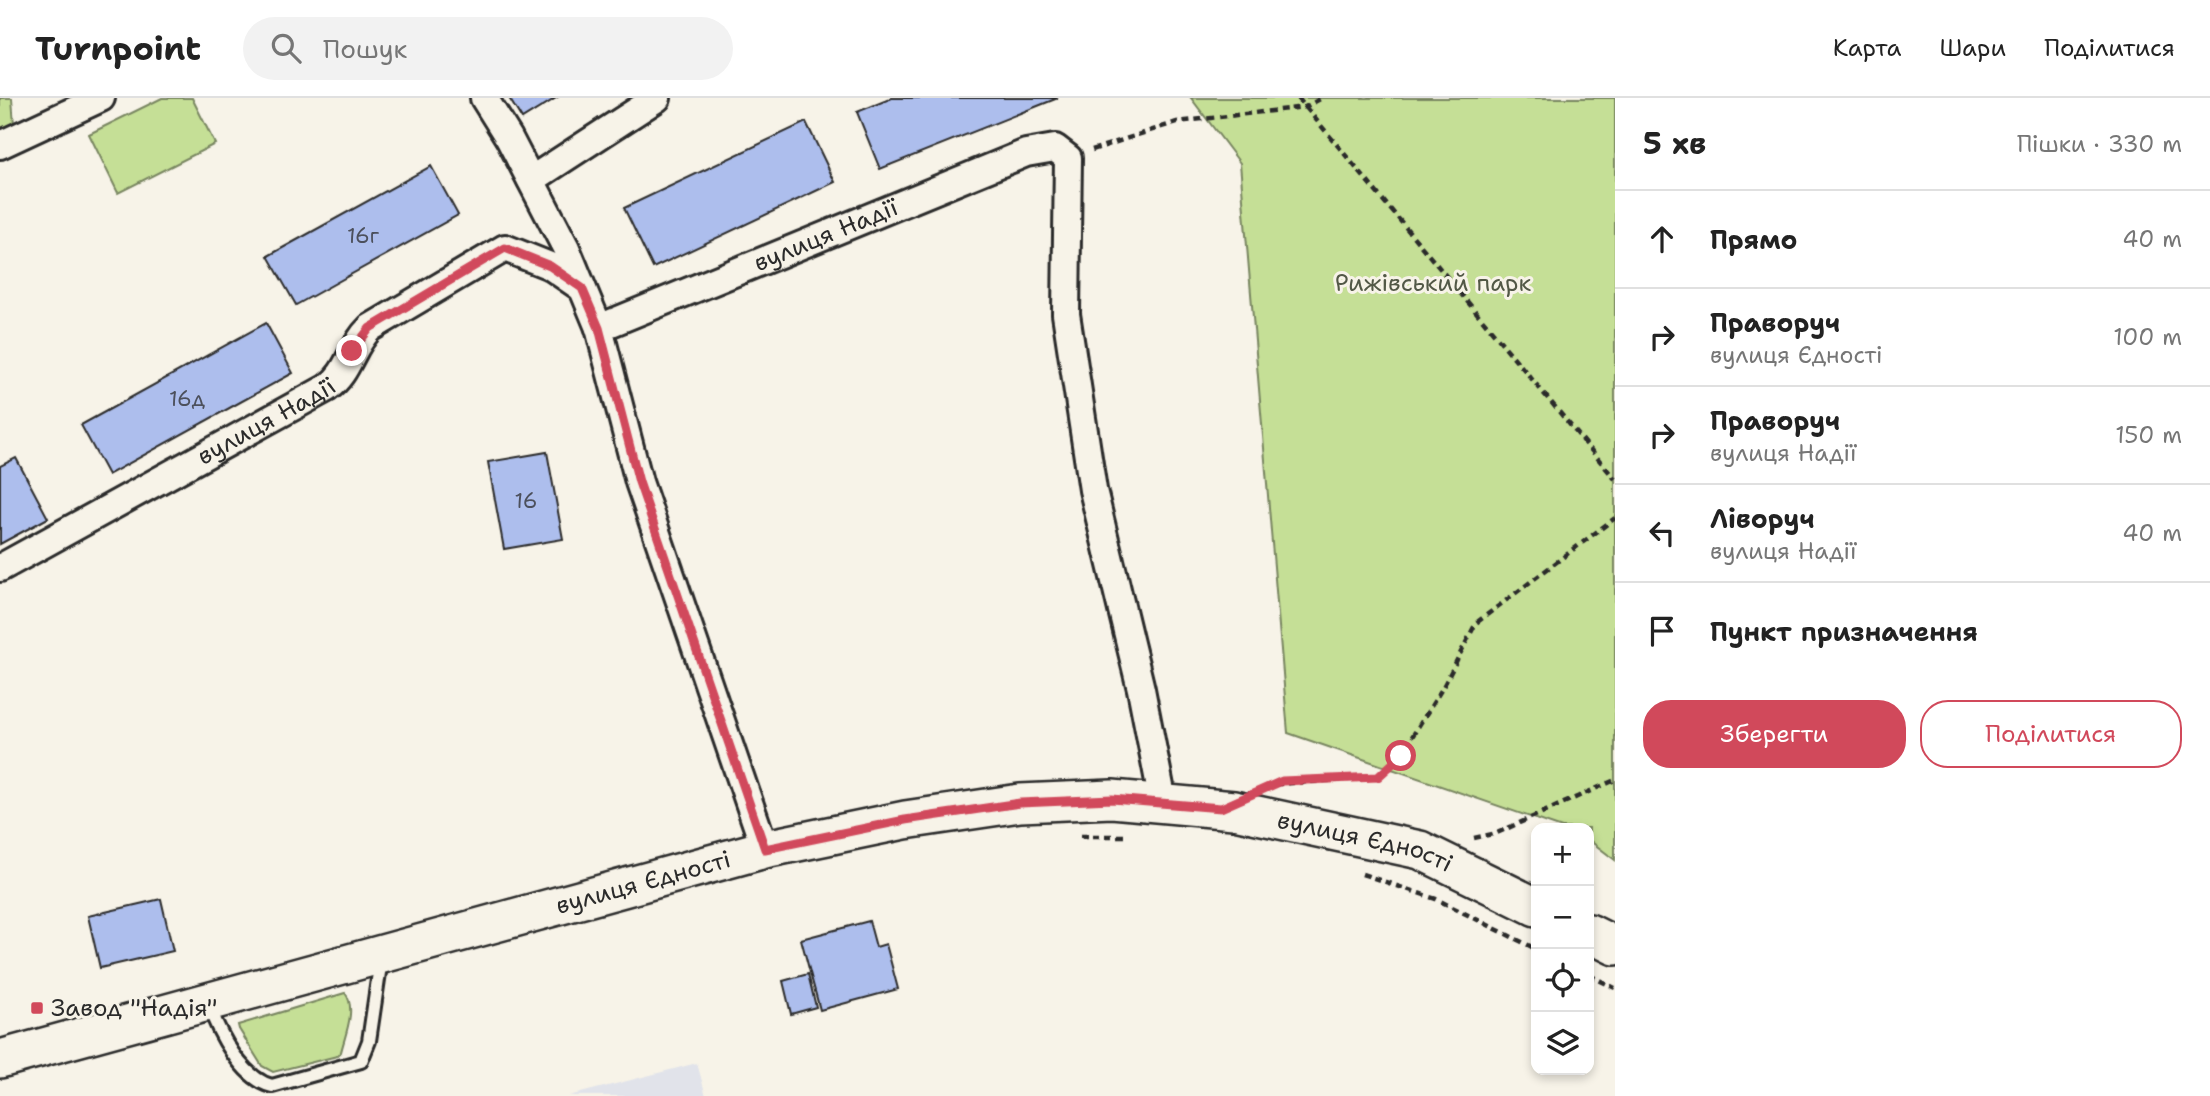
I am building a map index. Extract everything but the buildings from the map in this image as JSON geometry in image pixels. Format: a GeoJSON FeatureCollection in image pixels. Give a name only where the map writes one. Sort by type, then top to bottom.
{"type":"FeatureCollection","features":[{"type":"Feature","properties":{"kind":"street"},"geometry":{"type":"LineString","coordinates":[[0,145],[101,98]]}},
{"type":"Feature","properties":{"kind":"street"},"geometry":{"type":"LineString","coordinates":[[484,98],[531,180],[599,328],[639,482],[765,849]]}},
{"type":"Feature","properties":{"kind":"street"},"geometry":{"type":"LineString","coordinates":[[531,180],[657,98]]}},
{"type":"Feature","properties":{"kind":"street","name":"вулиця Надії"},"geometry":{"type":"LineString","coordinates":[[599,328],[1026,153],[1062,153]]}},
{"type":"Feature","properties":{"kind":"street"},"geometry":{"type":"LineString","coordinates":[[1062,153],[1066,314],[1093,489],[1141,689],[1163,802]]}},
{"type":"Feature","properties":{"kind":"street","name":"вулиця Надії"},"geometry":{"type":"LineString","coordinates":[[0,568],[327,388],[341,376],[356,342],[370,328],[505,248],[550,266],[582,288]]}},
{"type":"Feature","properties":{"kind":"street","name":"вулиця Єдності"},"geometry":{"type":"LineString","coordinates":[[0,1059],[765,849],[905,820],[1020,803],[1112,799],[1234,810],[1420,850],[1531,905]]}},
{"type":"Feature","properties":{"kind":"street"},"geometry":{"type":"LineString","coordinates":[[1594,936],[1615,946]]}},
{"type":"Feature","properties":{"kind":"lane"},"geometry":{"type":"LineString","coordinates":[[209,1003],[214,1018],[250,1074],[259,1083],[272,1086],[361,1061],[369,1041],[382,956]]}},
{"type":"Feature","properties":{"kind":"path"},"geometry":{"type":"LineString","coordinates":[[1298,98],[1615,479]]}},
{"type":"Feature","properties":{"kind":"path"},"geometry":{"type":"LineString","coordinates":[[1062,153],[1177,122],[1305,107],[1322,98]]}},
{"type":"Feature","properties":{"kind":"path"},"geometry":{"type":"LineString","coordinates":[[1270,786],[1282,781],[1378,777],[1401,756],[1443,687],[1476,623],[1615,518]]}},
{"type":"Feature","properties":{"kind":"path"},"geometry":{"type":"LineString","coordinates":[[1471,839],[1497,833],[1615,780]]}},
{"type":"Feature","properties":{"kind":"path"},"geometry":{"type":"LineString","coordinates":[[1080,836],[1135,836]]}},
{"type":"Feature","properties":{"kind":"path"},"geometry":{"type":"LineString","coordinates":[[1359,873],[1436,899],[1531,946]]}},
{"type":"Feature","properties":{"kind":"path"},"geometry":{"type":"LineString","coordinates":[[1594,978],[1615,988]]}},
{"type":"Feature","properties":{"kind":"shaded area"},"geometry":{"type":"Polygon","coordinates":[[[697,1063],[706,1096],[569,1096],[697,1063]]]}},
{"type":"Feature","properties":{"kind":"green space"},"geometry":{"type":"Polygon","coordinates":[[[0,98],[12,98],[14,125],[0,131],[0,98]]]}},
{"type":"Feature","properties":{"kind":"green space"},"geometry":{"type":"Polygon","coordinates":[[[162,98],[192,98],[215,144],[118,193],[89,134],[162,98]]]}},
{"type":"Feature","properties":{"kind":"green space","name":"Рижівський парк"},"geometry":{"type":"Polygon","coordinates":[[[1191,98],[1615,98],[1615,860],[1594,844],[1594,823],[1548,823],[1288,733],[1240,163],[1191,98]]]}},
{"type":"Feature","properties":{"kind":"green space"},"geometry":{"type":"Polygon","coordinates":[[[345,993],[350,1014],[341,1052],[337,1056],[273,1072],[262,1066],[239,1029],[238,1025],[345,993]]]}},
{"type":"Feature","properties":{"kind":"place","name":"Завод \"Надія\""},"geometry":{"type":"Point","coordinates":[37,1008]}},
{"type":"Feature","properties":{"kind":"route"},"geometry":{"type":"LineString","coordinates":[[352,351],[356,342],[370,328],[505,248],[519,251],[550,266],[582,288],[599,328],[639,482],[765,849],[905,820],[1020,803],[1112,799],[1221,808],[1282,781],[1378,777],[1401,756]]}}]}
